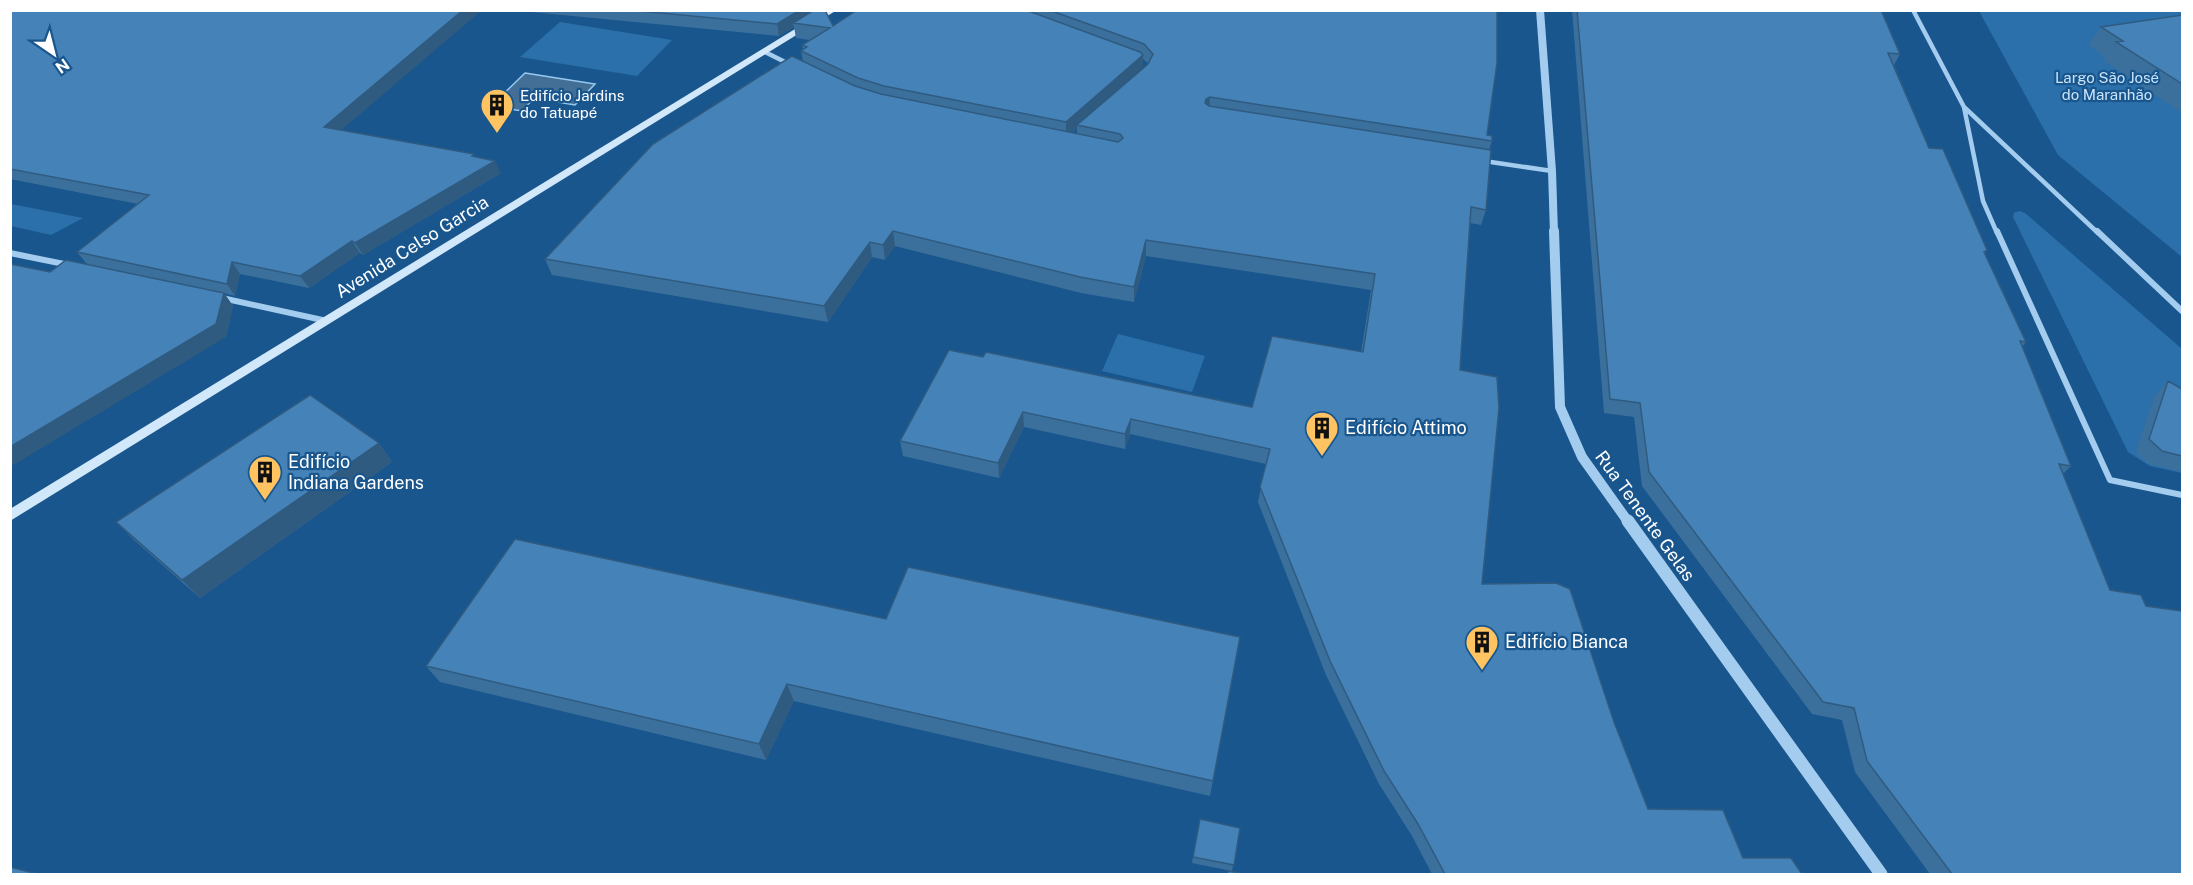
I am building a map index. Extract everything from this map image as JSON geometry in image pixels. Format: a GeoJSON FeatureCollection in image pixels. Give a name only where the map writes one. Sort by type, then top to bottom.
{"type":"FeatureCollection","features":[{"type":"Feature","properties":{"kind":"main road","name":"Avenida Celso Garcia"},"geometry":{"type":"LineString","coordinates":[[10,516],[833,10]]}},
{"type":"Feature","properties":{"kind":"street","name":"Rua Tenente Gelas"},"geometry":{"type":"LineString","coordinates":[[1540,10],[1552,171],[1560,406],[1582,457],[1881,874]]}},
{"type":"Feature","properties":{"kind":"street"},"geometry":{"type":"LineString","coordinates":[[1913,10],[1964,108],[1983,201],[2110,480],[2182,495]]}},
{"type":"Feature","properties":{"kind":"street"},"geometry":{"type":"LineString","coordinates":[[765,52],[798,68]]}},
{"type":"Feature","properties":{"kind":"street"},"geometry":{"type":"LineString","coordinates":[[1964,108],[2182,311]]}},
{"type":"Feature","properties":{"kind":"street"},"geometry":{"type":"LineString","coordinates":[[1471,159],[1552,171]]}},
{"type":"Feature","properties":{"kind":"street"},"geometry":{"type":"LineString","coordinates":[[10,253],[78,267]]}},
{"type":"Feature","properties":{"kind":"street"},"geometry":{"type":"LineString","coordinates":[[214,297],[327,321]]}},
{"type":"Feature","properties":{"kind":"green space","name":"Largo São José do Maranhão"},"geometry":{"type":"Polygon","coordinates":[[[1979,11],[2182,11],[2182,257],[2058,155],[1979,11]]]}},
{"type":"Feature","properties":{"kind":"green space"},"geometry":{"type":"Polygon","coordinates":[[[560,22],[672,40],[637,76],[520,57],[560,22]]]}},
{"type":"Feature","properties":{"kind":"green space"},"geometry":{"type":"Polygon","coordinates":[[[10,204],[83,218],[51,235],[11,226],[10,204]]]}},
{"type":"Feature","properties":{"kind":"green space"},"geometry":{"type":"Polygon","coordinates":[[[2019,211],[2025,213],[2182,349],[2182,473],[2150,466],[2128,452],[2013,217],[2014,213],[2019,211]]]}},
{"type":"Feature","properties":{"kind":"green space"},"geometry":{"type":"Polygon","coordinates":[[[1118,334],[1205,356],[1192,392],[1102,371],[1118,334]]]}},
{"type":"Feature","properties":{"kind":"shaded area"},"geometry":{"type":"Polygon","coordinates":[[[525,73],[595,84],[575,105],[534,98],[522,111],[491,106],[525,73]]]}},
{"type":"Feature","properties":{"kind":"building"},"geometry":{"type":"Polygon","coordinates":[[[10,10],[463,10],[324,127],[474,154],[472,156],[495,161],[355,243],[352,241],[300,276],[232,262],[227,284],[77,252],[149,195],[10,169],[10,10]]]}},
{"type":"Feature","properties":{"kind":"building"},"geometry":{"type":"Polygon","coordinates":[[[629,10],[800,10],[777,24],[629,10]]]}},
{"type":"Feature","properties":{"kind":"building"},"geometry":{"type":"Polygon","coordinates":[[[814,10],[825,10],[833,26],[857,10],[1026,10],[1143,55],[1066,122],[884,86],[858,78],[801,51],[807,47],[802,45],[830,28],[793,23],[814,10]]]}},
{"type":"Feature","properties":{"kind":"building"},"geometry":{"type":"Polygon","coordinates":[[[1049,10],[1497,10],[1497,63],[1487,135],[1492,136],[1492,141],[1210,97],[1205,103],[1209,106],[1491,150],[1486,210],[1471,207],[1460,370],[1497,377],[1499,408],[1482,584],[1556,583],[1570,589],[1614,722],[1648,809],[1723,810],[1743,858],[1791,858],[1802,874],[1445,874],[1418,824],[1384,771],[1330,661],[1260,487],[1270,449],[1131,419],[1125,434],[1023,412],[998,463],[900,441],[949,350],[983,357],[986,352],[1252,407],[1272,336],[1363,352],[1375,274],[1146,240],[1134,287],[1080,277],[893,231],[883,245],[870,242],[824,306],[545,259],[653,144],[792,56],[855,86],[881,94],[1118,142],[1123,138],[1120,134],[1077,125],[1148,64],[1153,54],[1144,44],[1049,10]]]}},
{"type":"Feature","properties":{"kind":"building"},"geometry":{"type":"Polygon","coordinates":[[[1577,10],[1881,10],[1900,54],[1888,53],[1929,148],[1943,149],[1987,250],[1984,252],[2026,342],[2020,341],[2071,466],[2059,464],[2110,590],[2141,595],[2146,606],[2182,611],[2182,874],[1952,874],[1867,761],[1854,708],[1823,702],[1649,472],[1640,403],[1610,399],[1577,10]]]}},
{"type":"Feature","properties":{"kind":"building"},"geometry":{"type":"Polygon","coordinates":[[[2182,15],[2182,84],[2116,42],[2123,41],[2101,27],[2182,15]]]}},
{"type":"Feature","properties":{"kind":"building"},"geometry":{"type":"Polygon","coordinates":[[[66,260],[224,293],[216,324],[10,447],[10,264],[50,272],[66,260]]]}},
{"type":"Feature","properties":{"kind":"building"},"geometry":{"type":"Polygon","coordinates":[[[2168,381],[2182,389],[2182,456],[2162,451],[2149,439],[2168,381]]]}},
{"type":"Feature","properties":{"kind":"building","name":"Edifício Indiana Gardens"},"geometry":{"type":"Polygon","coordinates":[[[310,395],[379,443],[182,580],[116,522],[310,395]]]}},
{"type":"Feature","properties":{"kind":"building"},"geometry":{"type":"Polygon","coordinates":[[[515,539],[886,619],[908,567],[1240,637],[1213,781],[787,684],[759,744],[426,666],[515,539]]]}},
{"type":"Feature","properties":{"kind":"building"},"geometry":{"type":"Polygon","coordinates":[[[1200,819],[1240,828],[1234,865],[1193,857],[1200,819]]]}},
{"type":"Feature","properties":{"kind":"building"},"geometry":{"type":"Polygon","coordinates":[[[10,867],[37,874],[10,874],[10,867]]]}},
{"type":"Feature","properties":{"kind":"building"},"geometry":{"type":"Polygon","coordinates":[[[1228,871],[1245,874],[1228,874],[1228,871]]]}},
{"type":"Feature","properties":{"kind":"place","name":"Edifício Jardins do Tatuapé"},"geometry":{"type":"Point","coordinates":[497,134]}},
{"type":"Feature","properties":{"kind":"place","name":"Edifício Attimo"},"geometry":{"type":"Point","coordinates":[1322,457]}},
{"type":"Feature","properties":{"kind":"place","name":"Edifício Indiana Gardens"},"geometry":{"type":"Point","coordinates":[265,501]}},
{"type":"Feature","properties":{"kind":"place","name":"Edifício Bianca"},"geometry":{"type":"Point","coordinates":[1482,671]}}]}
